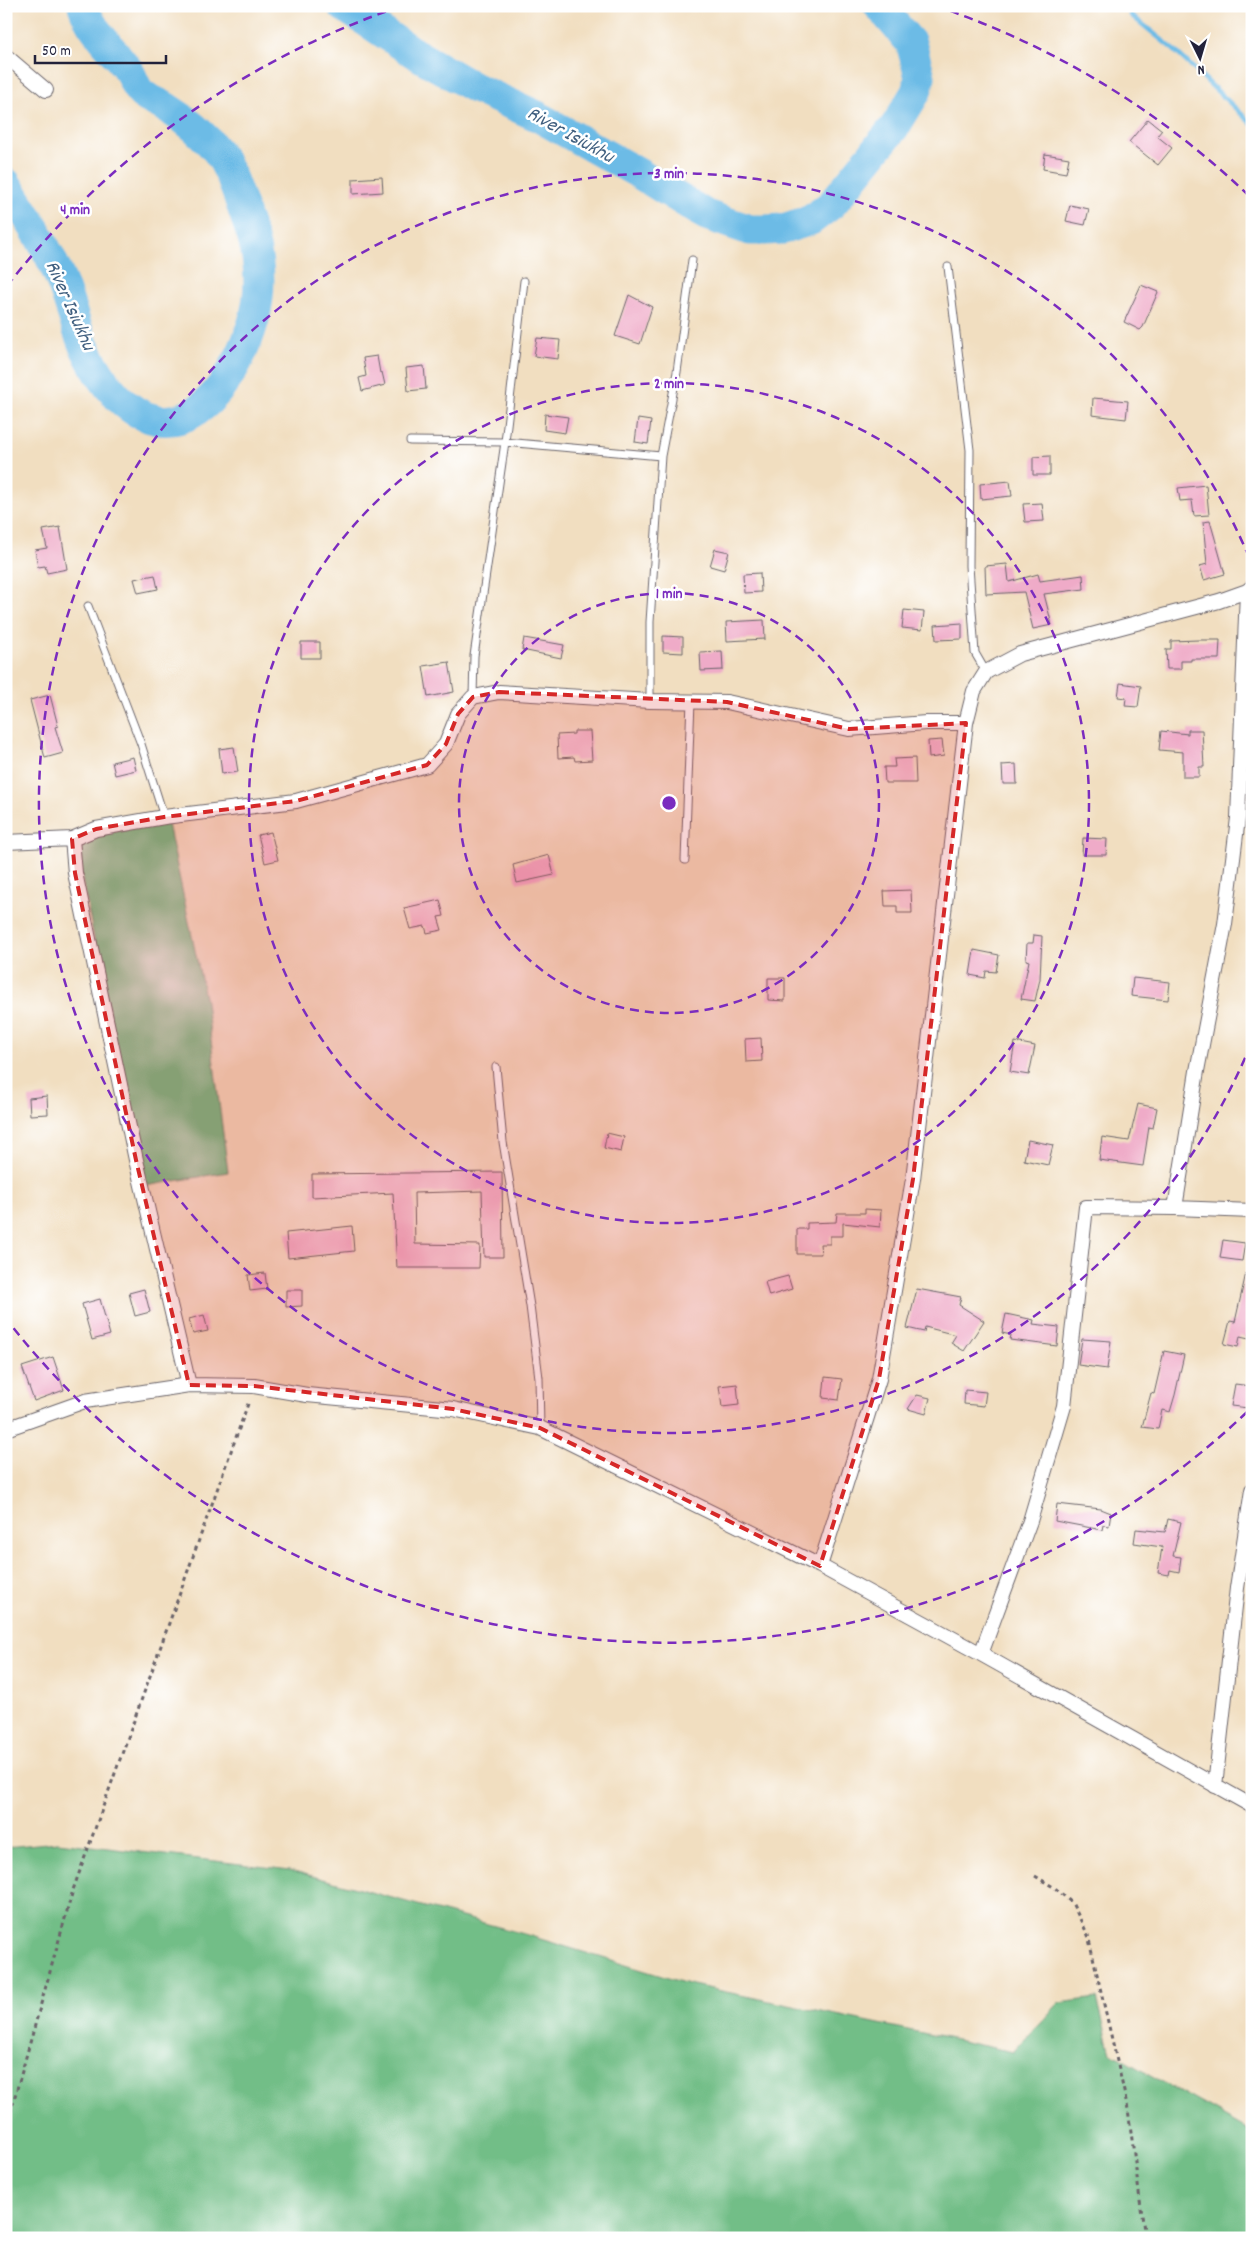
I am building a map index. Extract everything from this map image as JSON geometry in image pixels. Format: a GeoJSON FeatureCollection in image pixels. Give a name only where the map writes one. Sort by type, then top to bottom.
{"type":"FeatureCollection","features":[{"type":"Feature","properties":{"kind":"street"},"geometry":{"type":"LineString","coordinates":[[6,56],[46,90]]}},
{"type":"Feature","properties":{"kind":"street"},"geometry":{"type":"LineString","coordinates":[[820,1566],[880,1379],[913,1179],[966,723],[974,691],[986,672],[1020,654],[1219,601],[1249,589],[1238,818],[1224,924],[1197,1071],[1175,1208]]}},
{"type":"Feature","properties":{"kind":"street"},"geometry":{"type":"LineString","coordinates":[[6,842],[72,839],[96,829],[164,817],[296,802],[427,765],[446,744],[458,714],[473,697],[499,692],[650,701],[727,702],[849,729],[926,723],[966,723]]}},
{"type":"Feature","properties":{"kind":"street"},"geometry":{"type":"LineString","coordinates":[[72,839],[75,873],[132,1141],[189,1385]]}},
{"type":"Feature","properties":{"kind":"street"},"geometry":{"type":"LineString","coordinates":[[981,1654],[1030,1521],[1064,1406],[1086,1207],[1252,1211]]}},
{"type":"Feature","properties":{"kind":"street"},"geometry":{"type":"LineString","coordinates":[[6,1429],[85,1401],[189,1385],[254,1386],[307,1395],[453,1409],[540,1428],[820,1566],[1252,1806]]}},
{"type":"Feature","properties":{"kind":"street"},"geometry":{"type":"LineString","coordinates":[[1215,1786],[1237,1588],[1252,1490]]}},
{"type":"Feature","properties":{"kind":"lane"},"geometry":{"type":"LineString","coordinates":[[650,701],[650,622],[661,456],[677,372],[692,260]]}},
{"type":"Feature","properties":{"kind":"lane"},"geometry":{"type":"LineString","coordinates":[[948,267],[970,450],[969,566],[975,653],[986,672]]}},
{"type":"Feature","properties":{"kind":"lane"},"geometry":{"type":"LineString","coordinates":[[473,697],[474,656],[505,442],[524,281]]}},
{"type":"Feature","properties":{"kind":"lane"},"geometry":{"type":"LineString","coordinates":[[410,441],[505,442],[661,456]]}},
{"type":"Feature","properties":{"kind":"lane"},"geometry":{"type":"LineString","coordinates":[[88,606],[141,744],[164,817]]}},
{"type":"Feature","properties":{"kind":"lane"},"geometry":{"type":"LineString","coordinates":[[685,860],[691,701]]}},
{"type":"Feature","properties":{"kind":"lane"},"geometry":{"type":"LineString","coordinates":[[496,1067],[503,1142],[530,1306],[539,1378],[540,1428]]}},
{"type":"Feature","properties":{"kind":"path"},"geometry":{"type":"LineString","coordinates":[[6,2128],[73,1890],[254,1386]]}},
{"type":"Feature","properties":{"kind":"path"},"geometry":{"type":"LineString","coordinates":[[1035,1876],[1055,1888],[1072,1904],[1088,1935],[1128,2110],[1145,2238]]}},
{"type":"Feature","properties":{"kind":"highlighted area"},"geometry":{"type":"Polygon","coordinates":[[[499,692],[727,702],[849,729],[966,723],[913,1179],[879,1379],[820,1566],[540,1428],[453,1409],[254,1386],[189,1385],[136,1160],[75,873],[72,839],[96,829],[164,817],[296,801],[427,765],[446,744],[458,714],[473,697],[499,692]]]}},
{"type":"Feature","properties":{"kind":"green space"},"geometry":{"type":"Polygon","coordinates":[[[167,819],[206,1002],[228,1172],[145,1186],[74,840],[167,819]]]}},
{"type":"Feature","properties":{"kind":"green space"},"geometry":{"type":"Polygon","coordinates":[[[58,1842],[290,1870],[524,1934],[688,1984],[1013,2052],[1059,2003],[1097,1998],[1111,2053],[1252,2132],[1252,2238],[6,2238],[6,1847],[58,1842]]]}},
{"type":"Feature","properties":{"kind":"building"},"geometry":{"type":"Polygon","coordinates":[[[1148,119],[1162,130],[1157,136],[1172,148],[1158,165],[1129,142],[1148,119]]]}},
{"type":"Feature","properties":{"kind":"building"},"geometry":{"type":"Polygon","coordinates":[[[1045,154],[1069,158],[1066,173],[1043,169],[1045,154]]]}},
{"type":"Feature","properties":{"kind":"building"},"geometry":{"type":"Polygon","coordinates":[[[382,177],[383,192],[353,194],[353,179],[382,177]]]}},
{"type":"Feature","properties":{"kind":"building"},"geometry":{"type":"Polygon","coordinates":[[[1070,205],[1089,209],[1085,225],[1066,221],[1070,205]]]}},
{"type":"Feature","properties":{"kind":"building"},"geometry":{"type":"Polygon","coordinates":[[[1141,285],[1158,292],[1140,330],[1124,322],[1141,285]]]}},
{"type":"Feature","properties":{"kind":"building"},"geometry":{"type":"Polygon","coordinates":[[[629,295],[652,307],[640,344],[615,336],[629,295]]]}},
{"type":"Feature","properties":{"kind":"building"},"geometry":{"type":"Polygon","coordinates":[[[537,338],[560,340],[558,359],[534,356],[537,338]]]}},
{"type":"Feature","properties":{"kind":"building"},"geometry":{"type":"Polygon","coordinates":[[[377,356],[380,373],[382,372],[385,385],[362,391],[359,378],[366,376],[363,358],[377,356]]]}},
{"type":"Feature","properties":{"kind":"building"},"geometry":{"type":"Polygon","coordinates":[[[424,366],[426,389],[408,391],[406,368],[424,366]]]}},
{"type":"Feature","properties":{"kind":"building"},"geometry":{"type":"Polygon","coordinates":[[[1093,398],[1128,401],[1126,419],[1092,415],[1093,398]]]}},
{"type":"Feature","properties":{"kind":"building"},"geometry":{"type":"Polygon","coordinates":[[[545,414],[568,417],[565,433],[544,430],[545,414]]]}},
{"type":"Feature","properties":{"kind":"building"},"geometry":{"type":"Polygon","coordinates":[[[638,419],[651,421],[648,444],[635,442],[638,419]]]}},
{"type":"Feature","properties":{"kind":"building"},"geometry":{"type":"Polygon","coordinates":[[[1050,456],[1050,475],[1033,475],[1033,457],[1050,456]]]}},
{"type":"Feature","properties":{"kind":"building"},"geometry":{"type":"Polygon","coordinates":[[[1010,481],[1012,496],[981,499],[980,484],[1010,481]]]}},
{"type":"Feature","properties":{"kind":"building"},"geometry":{"type":"Polygon","coordinates":[[[1206,485],[1209,515],[1194,516],[1192,500],[1180,501],[1178,488],[1206,485]]]}},
{"type":"Feature","properties":{"kind":"building"},"geometry":{"type":"Polygon","coordinates":[[[1042,503],[1044,521],[1025,522],[1023,504],[1042,503]]]}},
{"type":"Feature","properties":{"kind":"building"},"geometry":{"type":"Polygon","coordinates":[[[1210,521],[1225,574],[1204,580],[1200,566],[1207,564],[1203,522],[1210,521]]]}},
{"type":"Feature","properties":{"kind":"building"},"geometry":{"type":"Polygon","coordinates":[[[60,527],[67,569],[47,573],[45,566],[38,567],[35,550],[47,548],[43,530],[60,527]]]}},
{"type":"Feature","properties":{"kind":"building"},"geometry":{"type":"Polygon","coordinates":[[[715,549],[729,552],[724,570],[710,566],[715,549]]]}},
{"type":"Feature","properties":{"kind":"building"},"geometry":{"type":"Polygon","coordinates":[[[1007,564],[1009,582],[1038,574],[1040,581],[1083,575],[1084,589],[1044,594],[1052,625],[1033,629],[1024,592],[986,594],[985,566],[1007,564]]]}},
{"type":"Feature","properties":{"kind":"building"},"geometry":{"type":"Polygon","coordinates":[[[760,573],[761,592],[744,593],[743,574],[760,573]]]}},
{"type":"Feature","properties":{"kind":"building"},"geometry":{"type":"Polygon","coordinates":[[[155,575],[158,589],[138,593],[134,579],[155,575]]]}},
{"type":"Feature","properties":{"kind":"building"},"geometry":{"type":"Polygon","coordinates":[[[904,610],[924,612],[922,630],[902,628],[904,610]]]}},
{"type":"Feature","properties":{"kind":"building"},"geometry":{"type":"Polygon","coordinates":[[[764,620],[765,639],[727,641],[726,622],[764,620]]]}},
{"type":"Feature","properties":{"kind":"building"},"geometry":{"type":"Polygon","coordinates":[[[962,623],[962,639],[936,640],[935,625],[962,623]]]}},
{"type":"Feature","properties":{"kind":"building"},"geometry":{"type":"Polygon","coordinates":[[[663,636],[683,637],[683,653],[663,652],[663,636]]]}},
{"type":"Feature","properties":{"kind":"building"},"geometry":{"type":"Polygon","coordinates":[[[524,638],[564,645],[561,658],[522,650],[524,638]]]}},
{"type":"Feature","properties":{"kind":"building"},"geometry":{"type":"Polygon","coordinates":[[[1220,640],[1219,659],[1191,659],[1191,661],[1181,661],[1181,669],[1167,669],[1166,649],[1171,649],[1171,641],[1220,640]]]}},
{"type":"Feature","properties":{"kind":"building"},"geometry":{"type":"Polygon","coordinates":[[[301,642],[320,642],[320,658],[301,658],[301,642]]]}},
{"type":"Feature","properties":{"kind":"building"},"geometry":{"type":"Polygon","coordinates":[[[722,651],[723,670],[701,671],[700,652],[722,651]]]}},
{"type":"Feature","properties":{"kind":"building"},"geometry":{"type":"Polygon","coordinates":[[[449,662],[454,692],[428,697],[423,666],[449,662]]]}},
{"type":"Feature","properties":{"kind":"building"},"geometry":{"type":"Polygon","coordinates":[[[1120,683],[1141,686],[1138,707],[1125,706],[1126,698],[1118,697],[1120,683]]]}},
{"type":"Feature","properties":{"kind":"building"},"geometry":{"type":"Polygon","coordinates":[[[50,695],[58,726],[55,727],[63,753],[45,758],[30,700],[50,695]]]}},
{"type":"Feature","properties":{"kind":"building"},"geometry":{"type":"Polygon","coordinates":[[[1188,730],[1202,730],[1204,767],[1199,767],[1199,777],[1183,777],[1183,752],[1159,750],[1161,731],[1188,734],[1188,730]]]}},
{"type":"Feature","properties":{"kind":"building"},"geometry":{"type":"Polygon","coordinates":[[[574,731],[590,731],[592,760],[575,761],[574,757],[558,758],[557,735],[574,734],[574,731]]]}},
{"type":"Feature","properties":{"kind":"building"},"geometry":{"type":"Polygon","coordinates":[[[942,740],[944,756],[929,758],[928,741],[942,740]]]}},
{"type":"Feature","properties":{"kind":"building"},"geometry":{"type":"Polygon","coordinates":[[[234,747],[238,772],[222,774],[219,749],[234,747]]]}},
{"type":"Feature","properties":{"kind":"building"},"geometry":{"type":"Polygon","coordinates":[[[133,757],[136,770],[115,775],[112,762],[133,757]]]}},
{"type":"Feature","properties":{"kind":"building"},"geometry":{"type":"Polygon","coordinates":[[[915,758],[916,783],[885,783],[884,767],[895,767],[894,759],[915,758]]]}},
{"type":"Feature","properties":{"kind":"building"},"geometry":{"type":"Polygon","coordinates":[[[1016,764],[1017,784],[1003,784],[1002,765],[1016,764]]]}},
{"type":"Feature","properties":{"kind":"building"},"geometry":{"type":"Polygon","coordinates":[[[271,832],[278,860],[265,863],[258,835],[271,832]]]}},
{"type":"Feature","properties":{"kind":"building"},"geometry":{"type":"Polygon","coordinates":[[[1083,838],[1107,839],[1106,855],[1082,855],[1083,838]]]}},
{"type":"Feature","properties":{"kind":"building"},"geometry":{"type":"Polygon","coordinates":[[[549,855],[554,875],[517,883],[513,865],[549,855]]]}},
{"type":"Feature","properties":{"kind":"building"},"geometry":{"type":"Polygon","coordinates":[[[911,890],[912,913],[897,913],[897,906],[885,906],[884,891],[911,890]]]}},
{"type":"Feature","properties":{"kind":"building"},"geometry":{"type":"Polygon","coordinates":[[[440,900],[444,916],[438,917],[442,930],[427,933],[425,926],[410,929],[404,908],[440,900]]]}},
{"type":"Feature","properties":{"kind":"building"},"geometry":{"type":"Polygon","coordinates":[[[1034,935],[1042,936],[1040,979],[1035,1001],[1021,999],[1029,961],[1026,960],[1027,943],[1033,943],[1034,935]]]}},
{"type":"Feature","properties":{"kind":"building"},"geometry":{"type":"Polygon","coordinates":[[[974,950],[999,955],[996,972],[986,971],[985,978],[970,975],[974,950]]]}},
{"type":"Feature","properties":{"kind":"building"},"geometry":{"type":"Polygon","coordinates":[[[768,978],[785,978],[785,1001],[768,1000],[768,978]]]}},
{"type":"Feature","properties":{"kind":"building"},"geometry":{"type":"Polygon","coordinates":[[[1133,978],[1170,982],[1168,1000],[1131,996],[1133,978]]]}},
{"type":"Feature","properties":{"kind":"building"},"geometry":{"type":"Polygon","coordinates":[[[761,1038],[762,1061],[746,1062],[745,1039],[761,1038]]]}},
{"type":"Feature","properties":{"kind":"building"},"geometry":{"type":"Polygon","coordinates":[[[1015,1042],[1035,1046],[1029,1075],[1010,1072],[1015,1042]]]}},
{"type":"Feature","properties":{"kind":"building"},"geometry":{"type":"Polygon","coordinates":[[[47,1096],[48,1114],[30,1115],[29,1098],[47,1096]]]}},
{"type":"Feature","properties":{"kind":"building"},"geometry":{"type":"Polygon","coordinates":[[[1138,1104],[1157,1108],[1153,1128],[1149,1127],[1143,1166],[1099,1160],[1102,1137],[1129,1141],[1138,1104]]]}},
{"type":"Feature","properties":{"kind":"building"},"geometry":{"type":"Polygon","coordinates":[[[607,1133],[624,1137],[621,1152],[604,1148],[607,1133]]]}},
{"type":"Feature","properties":{"kind":"building"},"geometry":{"type":"Polygon","coordinates":[[[1028,1140],[1053,1145],[1048,1165],[1024,1160],[1028,1140]]]}},
{"type":"Feature","properties":{"kind":"building"},"geometry":{"type":"Polygon","coordinates":[[[502,1172],[503,1257],[484,1257],[482,1191],[414,1193],[415,1244],[480,1245],[479,1268],[397,1268],[393,1193],[312,1197],[312,1174],[502,1172]]]}},
{"type":"Feature","properties":{"kind":"building"},"geometry":{"type":"Polygon","coordinates":[[[865,1209],[881,1210],[880,1227],[843,1223],[843,1236],[830,1236],[830,1244],[820,1244],[821,1254],[797,1254],[797,1229],[807,1229],[807,1223],[836,1222],[837,1213],[865,1213],[865,1209]]]}},
{"type":"Feature","properties":{"kind":"building"},"geometry":{"type":"Polygon","coordinates":[[[352,1226],[354,1251],[288,1258],[286,1233],[352,1226]]]}},
{"type":"Feature","properties":{"kind":"building"},"geometry":{"type":"Polygon","coordinates":[[[1223,1240],[1245,1243],[1242,1261],[1220,1258],[1223,1240]]]}},
{"type":"Feature","properties":{"kind":"building"},"geometry":{"type":"Polygon","coordinates":[[[265,1273],[267,1289],[250,1291],[248,1275],[265,1273]]]}},
{"type":"Feature","properties":{"kind":"building"},"geometry":{"type":"Polygon","coordinates":[[[1246,1273],[1252,1274],[1252,1326],[1249,1338],[1240,1336],[1238,1347],[1224,1344],[1230,1321],[1235,1322],[1246,1273]]]}},
{"type":"Feature","properties":{"kind":"building"},"geometry":{"type":"Polygon","coordinates":[[[788,1276],[792,1289],[769,1296],[765,1282],[788,1276]]]}},
{"type":"Feature","properties":{"kind":"building"},"geometry":{"type":"Polygon","coordinates":[[[144,1289],[150,1312],[135,1316],[129,1293],[144,1289]]]}},
{"type":"Feature","properties":{"kind":"building"},"geometry":{"type":"Polygon","coordinates":[[[917,1289],[961,1297],[959,1305],[984,1321],[964,1351],[951,1343],[956,1335],[925,1327],[924,1332],[907,1328],[917,1289]]]}},
{"type":"Feature","properties":{"kind":"building"},"geometry":{"type":"Polygon","coordinates":[[[286,1290],[302,1290],[302,1306],[286,1307],[286,1290]]]}},
{"type":"Feature","properties":{"kind":"building"},"geometry":{"type":"Polygon","coordinates":[[[100,1299],[110,1335],[92,1340],[82,1304],[100,1299]]]}},
{"type":"Feature","properties":{"kind":"building"},"geometry":{"type":"Polygon","coordinates":[[[1006,1314],[1034,1320],[1033,1324],[1059,1327],[1057,1346],[1010,1340],[1011,1335],[1002,1333],[1006,1314]]]}},
{"type":"Feature","properties":{"kind":"building"},"geometry":{"type":"Polygon","coordinates":[[[204,1315],[208,1331],[193,1334],[189,1319],[204,1315]]]}},
{"type":"Feature","properties":{"kind":"building"},"geometry":{"type":"Polygon","coordinates":[[[1082,1339],[1111,1341],[1107,1369],[1078,1365],[1082,1339]]]}},
{"type":"Feature","properties":{"kind":"building"},"geometry":{"type":"Polygon","coordinates":[[[1164,1351],[1184,1355],[1175,1395],[1170,1412],[1162,1410],[1158,1429],[1142,1427],[1151,1393],[1154,1394],[1164,1351]]]}},
{"type":"Feature","properties":{"kind":"building"},"geometry":{"type":"Polygon","coordinates":[[[53,1357],[64,1390],[34,1401],[22,1367],[53,1357]]]}},
{"type":"Feature","properties":{"kind":"building"},"geometry":{"type":"Polygon","coordinates":[[[825,1377],[842,1379],[839,1400],[823,1398],[825,1377]]]}},
{"type":"Feature","properties":{"kind":"building"},"geometry":{"type":"Polygon","coordinates":[[[737,1384],[739,1405],[722,1407],[719,1386],[737,1384]]]}},
{"type":"Feature","properties":{"kind":"building"},"geometry":{"type":"Polygon","coordinates":[[[1235,1384],[1251,1386],[1248,1408],[1231,1406],[1235,1384]]]}},
{"type":"Feature","properties":{"kind":"building"},"geometry":{"type":"Polygon","coordinates":[[[965,1390],[986,1392],[984,1406],[964,1404],[965,1390]]]}},
{"type":"Feature","properties":{"kind":"building"},"geometry":{"type":"Polygon","coordinates":[[[917,1395],[930,1398],[926,1414],[908,1409],[917,1395]]]}},
{"type":"Feature","properties":{"kind":"building"},"geometry":{"type":"Polygon","coordinates":[[[1057,1504],[1101,1509],[1111,1513],[1109,1526],[1103,1525],[1102,1530],[1055,1521],[1057,1504]]]}},
{"type":"Feature","properties":{"kind":"building"},"geometry":{"type":"Polygon","coordinates":[[[1168,1519],[1181,1522],[1173,1556],[1181,1557],[1179,1572],[1170,1570],[1169,1575],[1158,1573],[1162,1547],[1134,1543],[1136,1529],[1165,1532],[1168,1519]]]}},
{"type":"Feature","properties":{"kind":"waterway","name":"River Isiukhu"},"geometry":{"type":"LineString","coordinates":[[6,183],[34,228],[63,284],[84,346],[100,374],[117,396],[136,412],[156,420],[177,419],[197,410],[218,391],[245,346],[251,329],[258,296],[258,261],[239,198],[231,177],[217,151],[187,122],[139,91],[128,70],[97,32],[83,6]]}},
{"type":"Feature","properties":{"kind":"waterway","name":"River Isiukhu"},"geometry":{"type":"LineString","coordinates":[[343,6],[414,53],[475,88],[537,116],[638,173],[706,215],[750,230],[783,229],[811,220],[832,204],[896,125],[916,92],[920,77],[911,43],[879,6]]}},
{"type":"Feature","properties":{"kind":"waterway"},"geometry":{"type":"LineString","coordinates":[[1128,6],[1131,15],[1173,49],[1252,124]]}}]}
